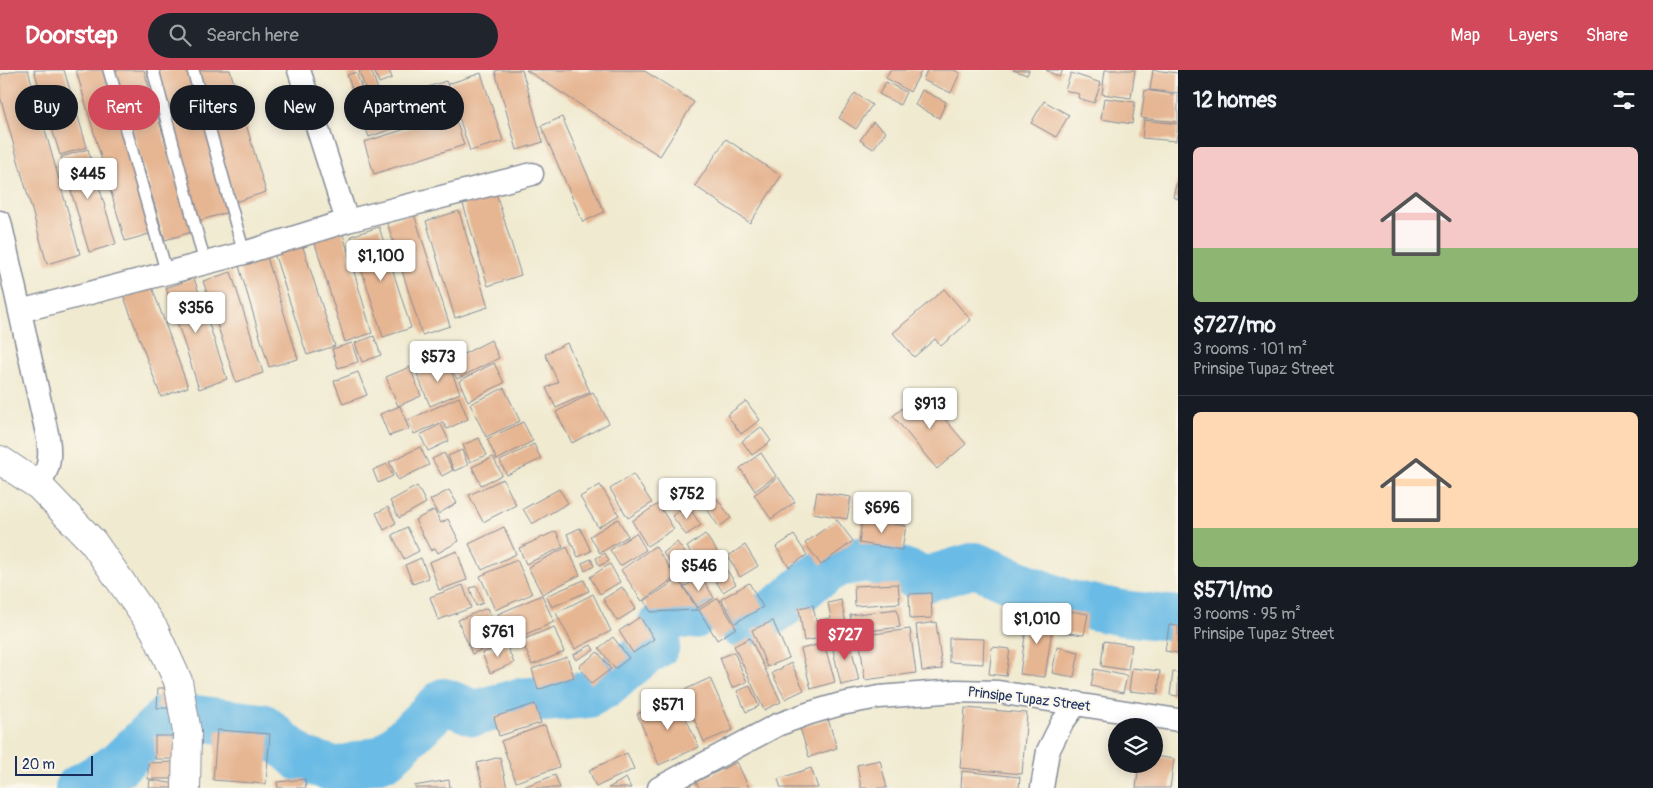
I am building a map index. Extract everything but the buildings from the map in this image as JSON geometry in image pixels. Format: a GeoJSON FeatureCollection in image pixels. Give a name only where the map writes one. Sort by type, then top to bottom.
{"type":"FeatureCollection","features":[{"type":"Feature","properties":{"kind":"street"},"geometry":{"type":"LineString","coordinates":[[299,70],[347,221]]}},
{"type":"Feature","properties":{"kind":"street"},"geometry":{"type":"LineString","coordinates":[[20,311],[244,253],[347,221],[532,174]]}},
{"type":"Feature","properties":{"kind":"street"},"geometry":{"type":"LineString","coordinates":[[0,222],[50,450],[48,469],[39,486]]}},
{"type":"Feature","properties":{"kind":"street"},"geometry":{"type":"LineString","coordinates":[[0,460],[39,486],[94,542],[154,629],[178,681],[187,732],[186,788]]}},
{"type":"Feature","properties":{"kind":"street","name":"Prinsipe Tupaz Street"},"geometry":{"type":"LineString","coordinates":[[659,788],[777,725],[841,704],[880,697],[956,690],[998,692],[1178,720]]}},
{"type":"Feature","properties":{"kind":"street"},"geometry":{"type":"LineString","coordinates":[[1042,788],[1048,751],[1062,723],[1077,703]]}},
{"type":"Feature","properties":{"kind":"lane"},"geometry":{"type":"LineString","coordinates":[[109,70],[167,274]]}},
{"type":"Feature","properties":{"kind":"lane"},"geometry":{"type":"LineString","coordinates":[[152,70],[205,263]]}},
{"type":"Feature","properties":{"kind":"lane"},"geometry":{"type":"LineString","coordinates":[[193,70],[244,253]]}},
{"type":"Feature","properties":{"kind":"waterway"},"geometry":{"type":"LineString","coordinates":[[742,626],[771,613],[812,580],[838,564],[867,559],[927,579],[975,565],[1065,602],[1122,613],[1178,619]]}},
{"type":"Feature","properties":{"kind":"waterway"},"geometry":{"type":"LineString","coordinates":[[195,718],[262,726],[301,759],[337,770],[386,757],[444,701],[475,713],[520,701],[588,695],[604,686],[657,645],[659,627],[675,615],[694,616]]}},
{"type":"Feature","properties":{"kind":"waterway"},"geometry":{"type":"LineString","coordinates":[[78,788],[118,765],[170,715]]}}]}
